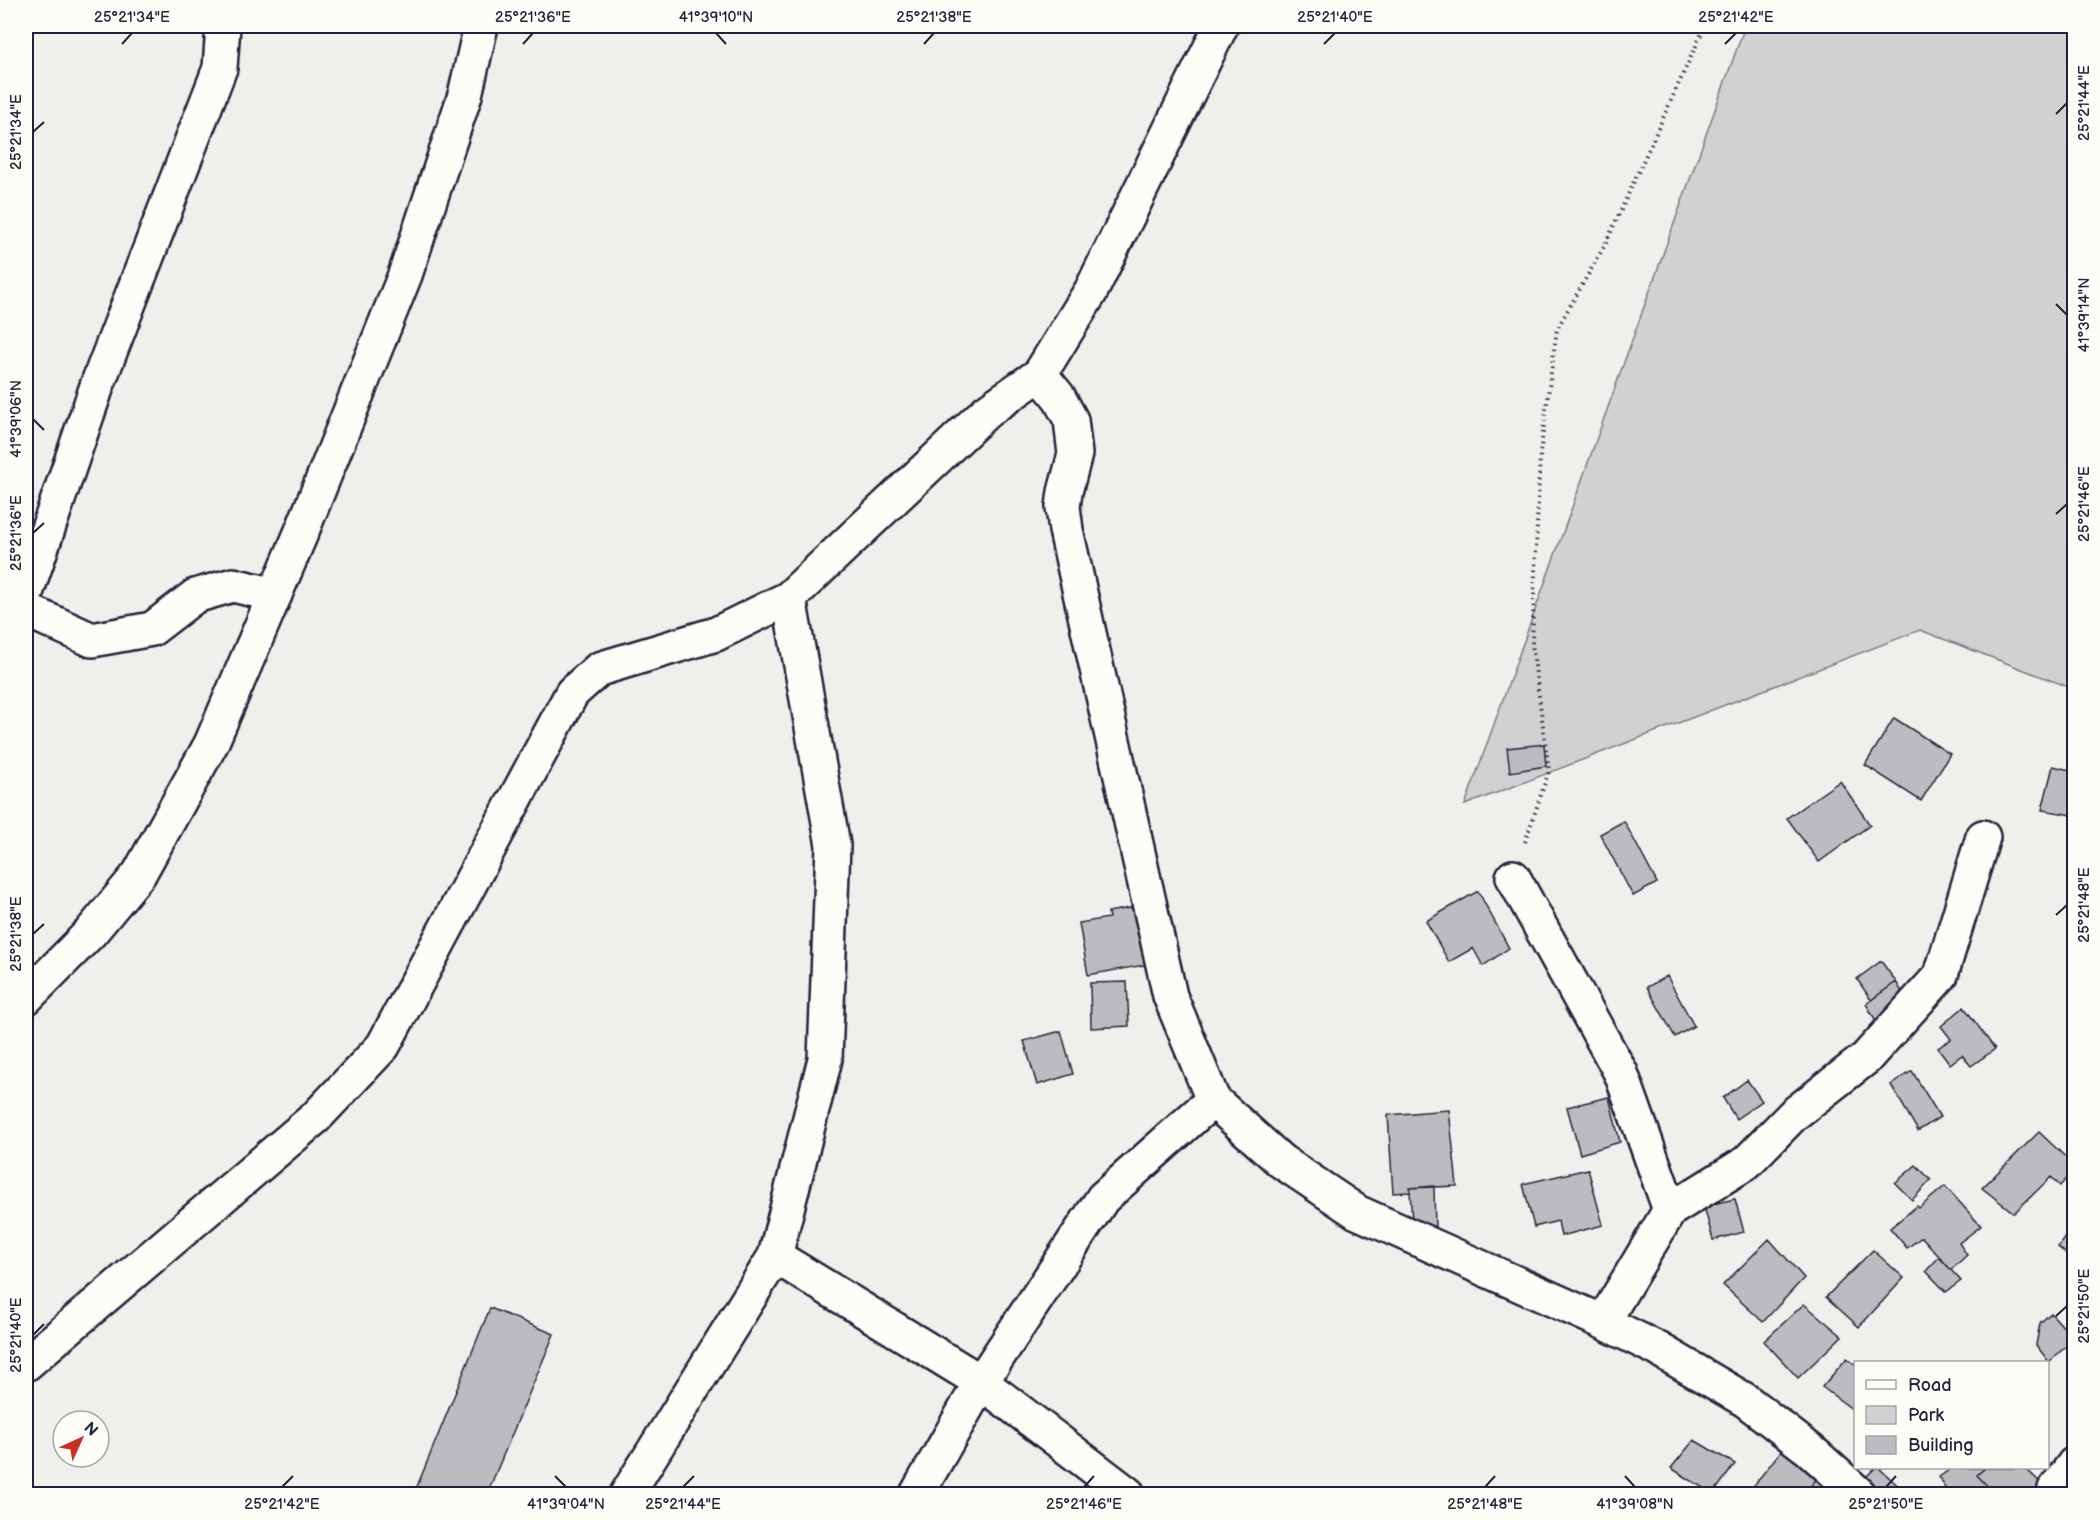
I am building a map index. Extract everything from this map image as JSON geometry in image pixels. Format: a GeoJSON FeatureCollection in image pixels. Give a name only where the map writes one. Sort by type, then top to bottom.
{"type":"FeatureCollection","features":[{"type":"Feature","properties":{"kind":"street"},"geometry":{"type":"LineString","coordinates":[[26,593],[98,383],[220,68],[223,26]]}},
{"type":"Feature","properties":{"kind":"street"},"geometry":{"type":"LineString","coordinates":[[26,998],[91,932],[139,874],[212,744],[405,275],[465,95],[482,26]]}},
{"type":"Feature","properties":{"kind":"street"},"geometry":{"type":"LineString","coordinates":[[26,1364],[316,1117],[383,1046],[572,693],[599,669],[716,634],[789,598],[987,411],[1040,374],[1091,291],[1221,26]]}},
{"type":"Feature","properties":{"kind":"street"},"geometry":{"type":"LineString","coordinates":[[1040,374],[1058,396],[1071,420],[1075,454],[1063,507],[1066,530],[1170,996],[1213,1100],[1281,1161],[1357,1212],[1658,1349],[1744,1400],[1810,1450],[1859,1494]]}},
{"type":"Feature","properties":{"kind":"street"},"geometry":{"type":"LineString","coordinates":[[26,610],[92,640],[152,629],[195,596],[233,585],[275,595]]}},
{"type":"Feature","properties":{"kind":"street"},"geometry":{"type":"LineString","coordinates":[[627,1494],[776,1256],[825,1059],[833,845],[789,598]]}},
{"type":"Feature","properties":{"kind":"street"},"geometry":{"type":"LineString","coordinates":[[1603,1322],[1670,1210],[1746,1162],[1794,1114],[1866,1058],[1941,975],[1983,837]]}},
{"type":"Feature","properties":{"kind":"street"},"geometry":{"type":"LineString","coordinates":[[1513,876],[1621,1073],[1670,1210]]}},
{"type":"Feature","properties":{"kind":"street"},"geometry":{"type":"LineString","coordinates":[[917,1494],[981,1382],[1103,1198],[1213,1100]]}},
{"type":"Feature","properties":{"kind":"street"},"geometry":{"type":"LineString","coordinates":[[776,1256],[981,1382],[1128,1494]]}},
{"type":"Feature","properties":{"kind":"street"},"geometry":{"type":"LineString","coordinates":[[2054,1494],[2055,1489],[2074,1464]]}},
{"type":"Feature","properties":{"kind":"path"},"geometry":{"type":"LineString","coordinates":[[1513,876],[1550,771],[1533,645],[1540,454],[1557,329],[1605,245],[1705,26]]}},
{"type":"Feature","properties":{"kind":"green space"},"geometry":{"type":"Polygon","coordinates":[[[1745,26],[2074,26],[2074,689],[1920,630],[1465,805],[1745,26]]]}},
{"type":"Feature","properties":{"kind":"building"},"geometry":{"type":"Polygon","coordinates":[[[1894,718],[1950,754],[1921,801],[1865,765],[1894,718]]]}},
{"type":"Feature","properties":{"kind":"building"},"geometry":{"type":"Polygon","coordinates":[[[1544,744],[1546,766],[1510,772],[1507,748],[1544,744]]]}},
{"type":"Feature","properties":{"kind":"building"},"geometry":{"type":"Polygon","coordinates":[[[2053,766],[2074,771],[2072,815],[2042,810],[2053,766]]]}},
{"type":"Feature","properties":{"kind":"building"},"geometry":{"type":"Polygon","coordinates":[[[1840,781],[1870,825],[1819,862],[1787,818],[1840,781]]]}},
{"type":"Feature","properties":{"kind":"building"},"geometry":{"type":"Polygon","coordinates":[[[1624,821],[1657,883],[1633,896],[1600,834],[1624,821]]]}},
{"type":"Feature","properties":{"kind":"building"},"geometry":{"type":"Polygon","coordinates":[[[1478,891],[1509,948],[1483,966],[1473,948],[1449,962],[1426,921],[1478,891]]]}},
{"type":"Feature","properties":{"kind":"building"},"geometry":{"type":"Polygon","coordinates":[[[1135,907],[1145,965],[1088,975],[1079,923],[1109,918],[1108,912],[1135,907]]]}},
{"type":"Feature","properties":{"kind":"building"},"geometry":{"type":"Polygon","coordinates":[[[1881,961],[1896,982],[1871,1000],[1857,979],[1881,961]]]}},
{"type":"Feature","properties":{"kind":"building"},"geometry":{"type":"Polygon","coordinates":[[[1667,976],[1694,1026],[1675,1037],[1647,987],[1667,976]]]}},
{"type":"Feature","properties":{"kind":"building"},"geometry":{"type":"Polygon","coordinates":[[[1127,982],[1129,1026],[1091,1028],[1090,983],[1127,982]]]}},
{"type":"Feature","properties":{"kind":"building"},"geometry":{"type":"Polygon","coordinates":[[[1896,982],[1908,1002],[1876,1021],[1866,1004],[1896,982]]]}},
{"type":"Feature","properties":{"kind":"building"},"geometry":{"type":"Polygon","coordinates":[[[1964,1007],[1995,1049],[1971,1066],[1962,1055],[1950,1064],[1938,1048],[1951,1039],[1941,1026],[1964,1007]]]}},
{"type":"Feature","properties":{"kind":"building"},"geometry":{"type":"Polygon","coordinates":[[[1061,1031],[1073,1074],[1037,1085],[1024,1041],[1061,1031]]]}},
{"type":"Feature","properties":{"kind":"building"},"geometry":{"type":"Polygon","coordinates":[[[1912,1071],[1940,1117],[1918,1131],[1891,1085],[1912,1071]]]}},
{"type":"Feature","properties":{"kind":"building"},"geometry":{"type":"Polygon","coordinates":[[[1747,1080],[1762,1101],[1736,1119],[1723,1098],[1747,1080]]]}},
{"type":"Feature","properties":{"kind":"building"},"geometry":{"type":"Polygon","coordinates":[[[1609,1097],[1620,1142],[1580,1154],[1567,1107],[1609,1097]]]}},
{"type":"Feature","properties":{"kind":"building"},"geometry":{"type":"Polygon","coordinates":[[[1449,1110],[1457,1186],[1410,1188],[1410,1192],[1393,1193],[1388,1115],[1449,1110]]]}},
{"type":"Feature","properties":{"kind":"building"},"geometry":{"type":"Polygon","coordinates":[[[2039,1132],[2074,1165],[2074,1170],[2060,1186],[2051,1177],[2014,1213],[1982,1188],[2039,1132]]]}},
{"type":"Feature","properties":{"kind":"building"},"geometry":{"type":"Polygon","coordinates":[[[1916,1165],[1931,1180],[1912,1200],[1895,1183],[1916,1165]]]}},
{"type":"Feature","properties":{"kind":"building"},"geometry":{"type":"Polygon","coordinates":[[[1588,1169],[1603,1225],[1561,1236],[1558,1221],[1534,1227],[1523,1184],[1588,1169]]]}},
{"type":"Feature","properties":{"kind":"building"},"geometry":{"type":"Polygon","coordinates":[[[1434,1186],[1435,1229],[1412,1221],[1410,1192],[1410,1188],[1434,1186]]]}},
{"type":"Feature","properties":{"kind":"building"},"geometry":{"type":"Polygon","coordinates":[[[1945,1186],[1981,1226],[1959,1243],[1967,1255],[1951,1270],[1922,1237],[1907,1248],[1890,1228],[1945,1186]]]}},
{"type":"Feature","properties":{"kind":"building"},"geometry":{"type":"Polygon","coordinates":[[[1735,1199],[1744,1232],[1713,1240],[1704,1206],[1735,1199]]]}},
{"type":"Feature","properties":{"kind":"building"},"geometry":{"type":"Polygon","coordinates":[[[2074,1224],[2074,1260],[2058,1247],[2074,1224]]]}},
{"type":"Feature","properties":{"kind":"building"},"geometry":{"type":"Polygon","coordinates":[[[1769,1239],[1804,1278],[1763,1322],[1723,1285],[1769,1239]]]}},
{"type":"Feature","properties":{"kind":"building"},"geometry":{"type":"Polygon","coordinates":[[[1873,1250],[1904,1278],[1859,1327],[1826,1297],[1873,1250]]]}},
{"type":"Feature","properties":{"kind":"building"},"geometry":{"type":"Polygon","coordinates":[[[1939,1257],[1961,1281],[1946,1292],[1926,1271],[1939,1257]]]}},
{"type":"Feature","properties":{"kind":"building"},"geometry":{"type":"Polygon","coordinates":[[[1804,1304],[1842,1336],[1798,1378],[1764,1341],[1804,1304]]]}},
{"type":"Feature","properties":{"kind":"building"},"geometry":{"type":"Polygon","coordinates":[[[490,1308],[554,1334],[487,1494],[414,1494],[490,1308]]]}},
{"type":"Feature","properties":{"kind":"building"},"geometry":{"type":"Polygon","coordinates":[[[2051,1313],[2074,1339],[2049,1362],[2036,1345],[2040,1323],[2051,1313]]]}},
{"type":"Feature","properties":{"kind":"building"},"geometry":{"type":"Polygon","coordinates":[[[1847,1358],[1854,1363],[1854,1411],[1822,1387],[1847,1358]]]}},
{"type":"Feature","properties":{"kind":"building"},"geometry":{"type":"Polygon","coordinates":[[[1694,1440],[1735,1464],[1713,1494],[1671,1468],[1694,1440]]]}},
{"type":"Feature","properties":{"kind":"building"},"geometry":{"type":"Polygon","coordinates":[[[1784,1447],[1819,1476],[1804,1494],[1747,1494],[1784,1447]]]}},
{"type":"Feature","properties":{"kind":"building"},"geometry":{"type":"Polygon","coordinates":[[[1874,1469],[1880,1469],[1907,1494],[1879,1494],[1864,1479],[1874,1469]]]}},
{"type":"Feature","properties":{"kind":"building"},"geometry":{"type":"Polygon","coordinates":[[[1951,1469],[1984,1469],[1977,1475],[1995,1494],[1948,1494],[1939,1477],[1951,1469]]]}},
{"type":"Feature","properties":{"kind":"building"},"geometry":{"type":"Polygon","coordinates":[[[1984,1469],[2026,1469],[2043,1485],[2034,1494],[1995,1494],[1977,1475],[1984,1469]]]}},
{"type":"Feature","properties":{"kind":"building"},"geometry":{"type":"Polygon","coordinates":[[[1819,1476],[1845,1494],[1804,1494],[1819,1476]]]}}]}
